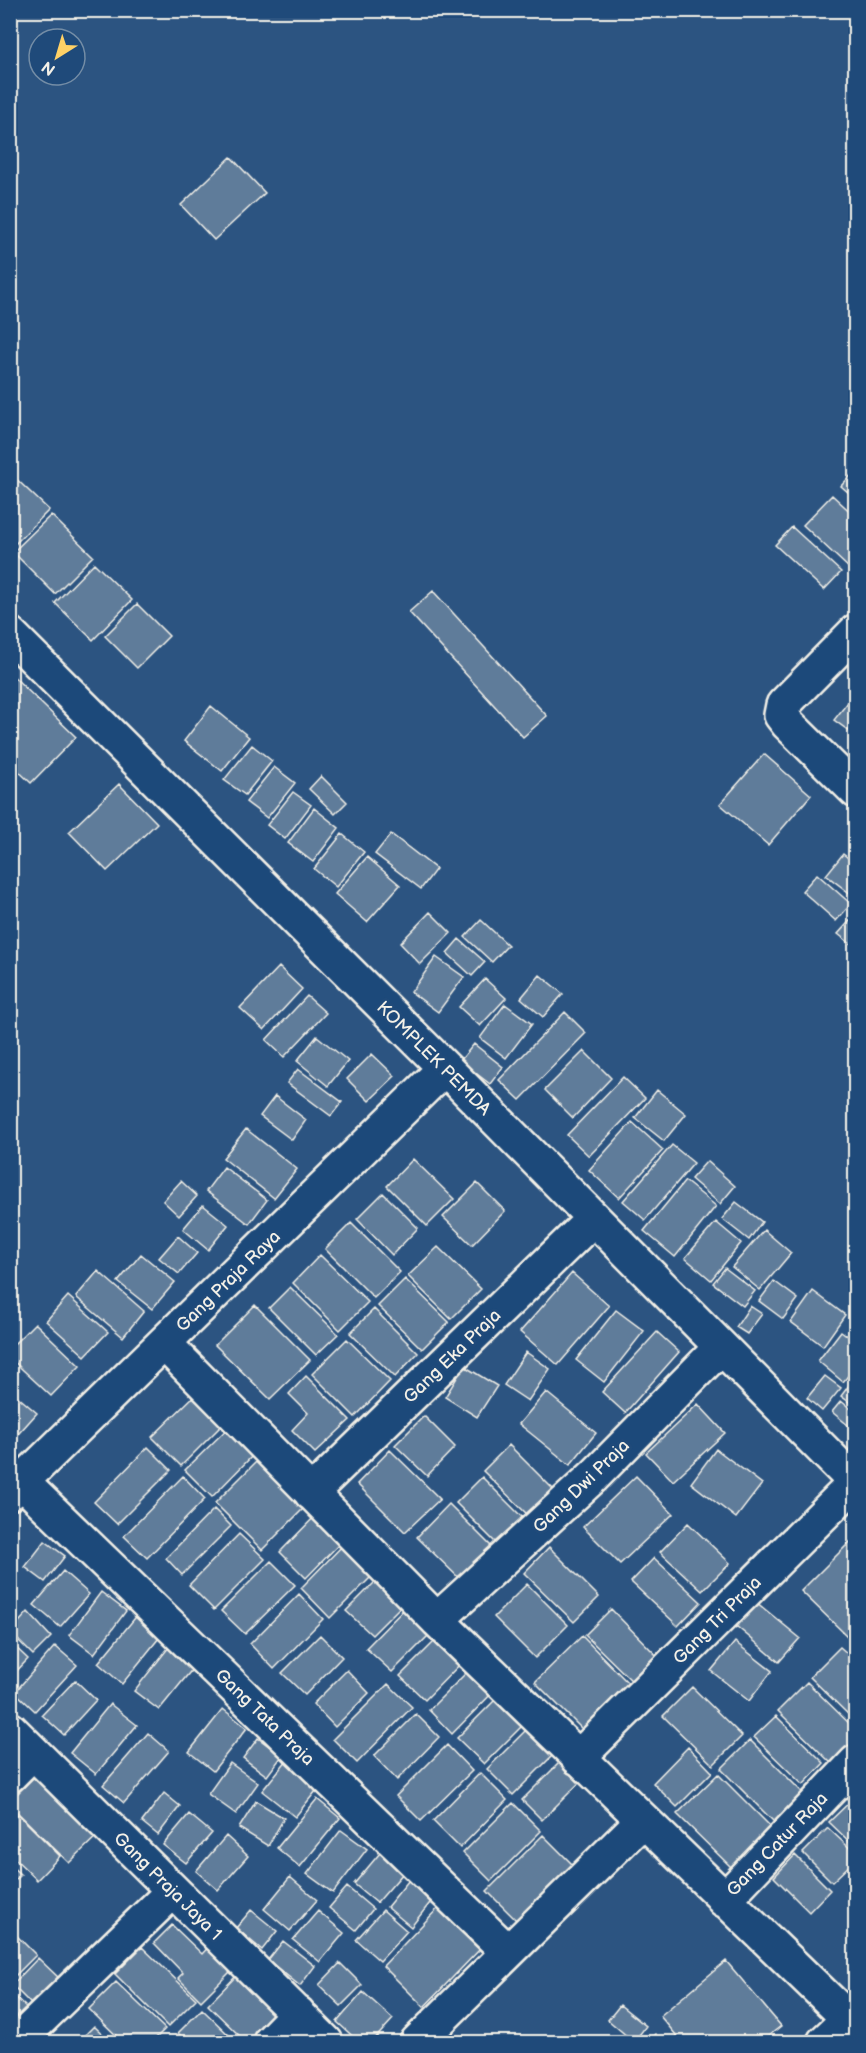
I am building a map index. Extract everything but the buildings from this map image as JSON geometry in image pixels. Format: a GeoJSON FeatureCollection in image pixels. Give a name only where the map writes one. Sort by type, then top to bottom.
{"type":"FeatureCollection","features":[{"type":"Feature","properties":{"kind":"street"},"geometry":{"type":"LineString","coordinates":[[855,631],[783,705],[781,715],[855,791]]}},
{"type":"Feature","properties":{"kind":"street","name":"KOMPLEK PEMDA"},"geometry":{"type":"LineString","coordinates":[[10,634],[445,1068],[855,1483]]}},
{"type":"Feature","properties":{"kind":"street","name":"Gang Praja Raya"},"geometry":{"type":"LineString","coordinates":[[16,1487],[445,1068]]}},
{"type":"Feature","properties":{"kind":"street","name":"Gang Eka Praja"},"geometry":{"type":"LineString","coordinates":[[311,1493],[593,1219]]}},
{"type":"Feature","properties":{"kind":"street"},"geometry":{"type":"LineString","coordinates":[[164,1343],[436,1620],[724,1900],[853,2019],[824,2043]]}},
{"type":"Feature","properties":{"kind":"street","name":"Gang Dwi Praja"},"geometry":{"type":"LineString","coordinates":[[436,1620],[594,1476],[720,1348]]}},
{"type":"Feature","properties":{"kind":"street","name":"Gang Tri Praja"},"geometry":{"type":"LineString","coordinates":[[578,1758],[855,1483]]}},
{"type":"Feature","properties":{"kind":"street","name":"Gang Tata Praja"},"geometry":{"type":"LineString","coordinates":[[16,1487],[508,1952]]}},
{"type":"Feature","properties":{"kind":"street","name":"Gang Praja Jaya 1"},"geometry":{"type":"LineString","coordinates":[[18,1752],[173,1891],[326,2043]]}},
{"type":"Feature","properties":{"kind":"street","name":"Gang Catur Raja"},"geometry":{"type":"LineString","coordinates":[[724,1900],[855,1762]]}},
{"type":"Feature","properties":{"kind":"street"},"geometry":{"type":"LineString","coordinates":[[417,2043],[642,1821]]}},
{"type":"Feature","properties":{"kind":"street"},"geometry":{"type":"LineString","coordinates":[[17,2043],[173,1891]]}},
{"type":"Feature","properties":{"kind":"street"},"geometry":{"type":"LineString","coordinates":[[270,2043],[298,2013]]}}]}
